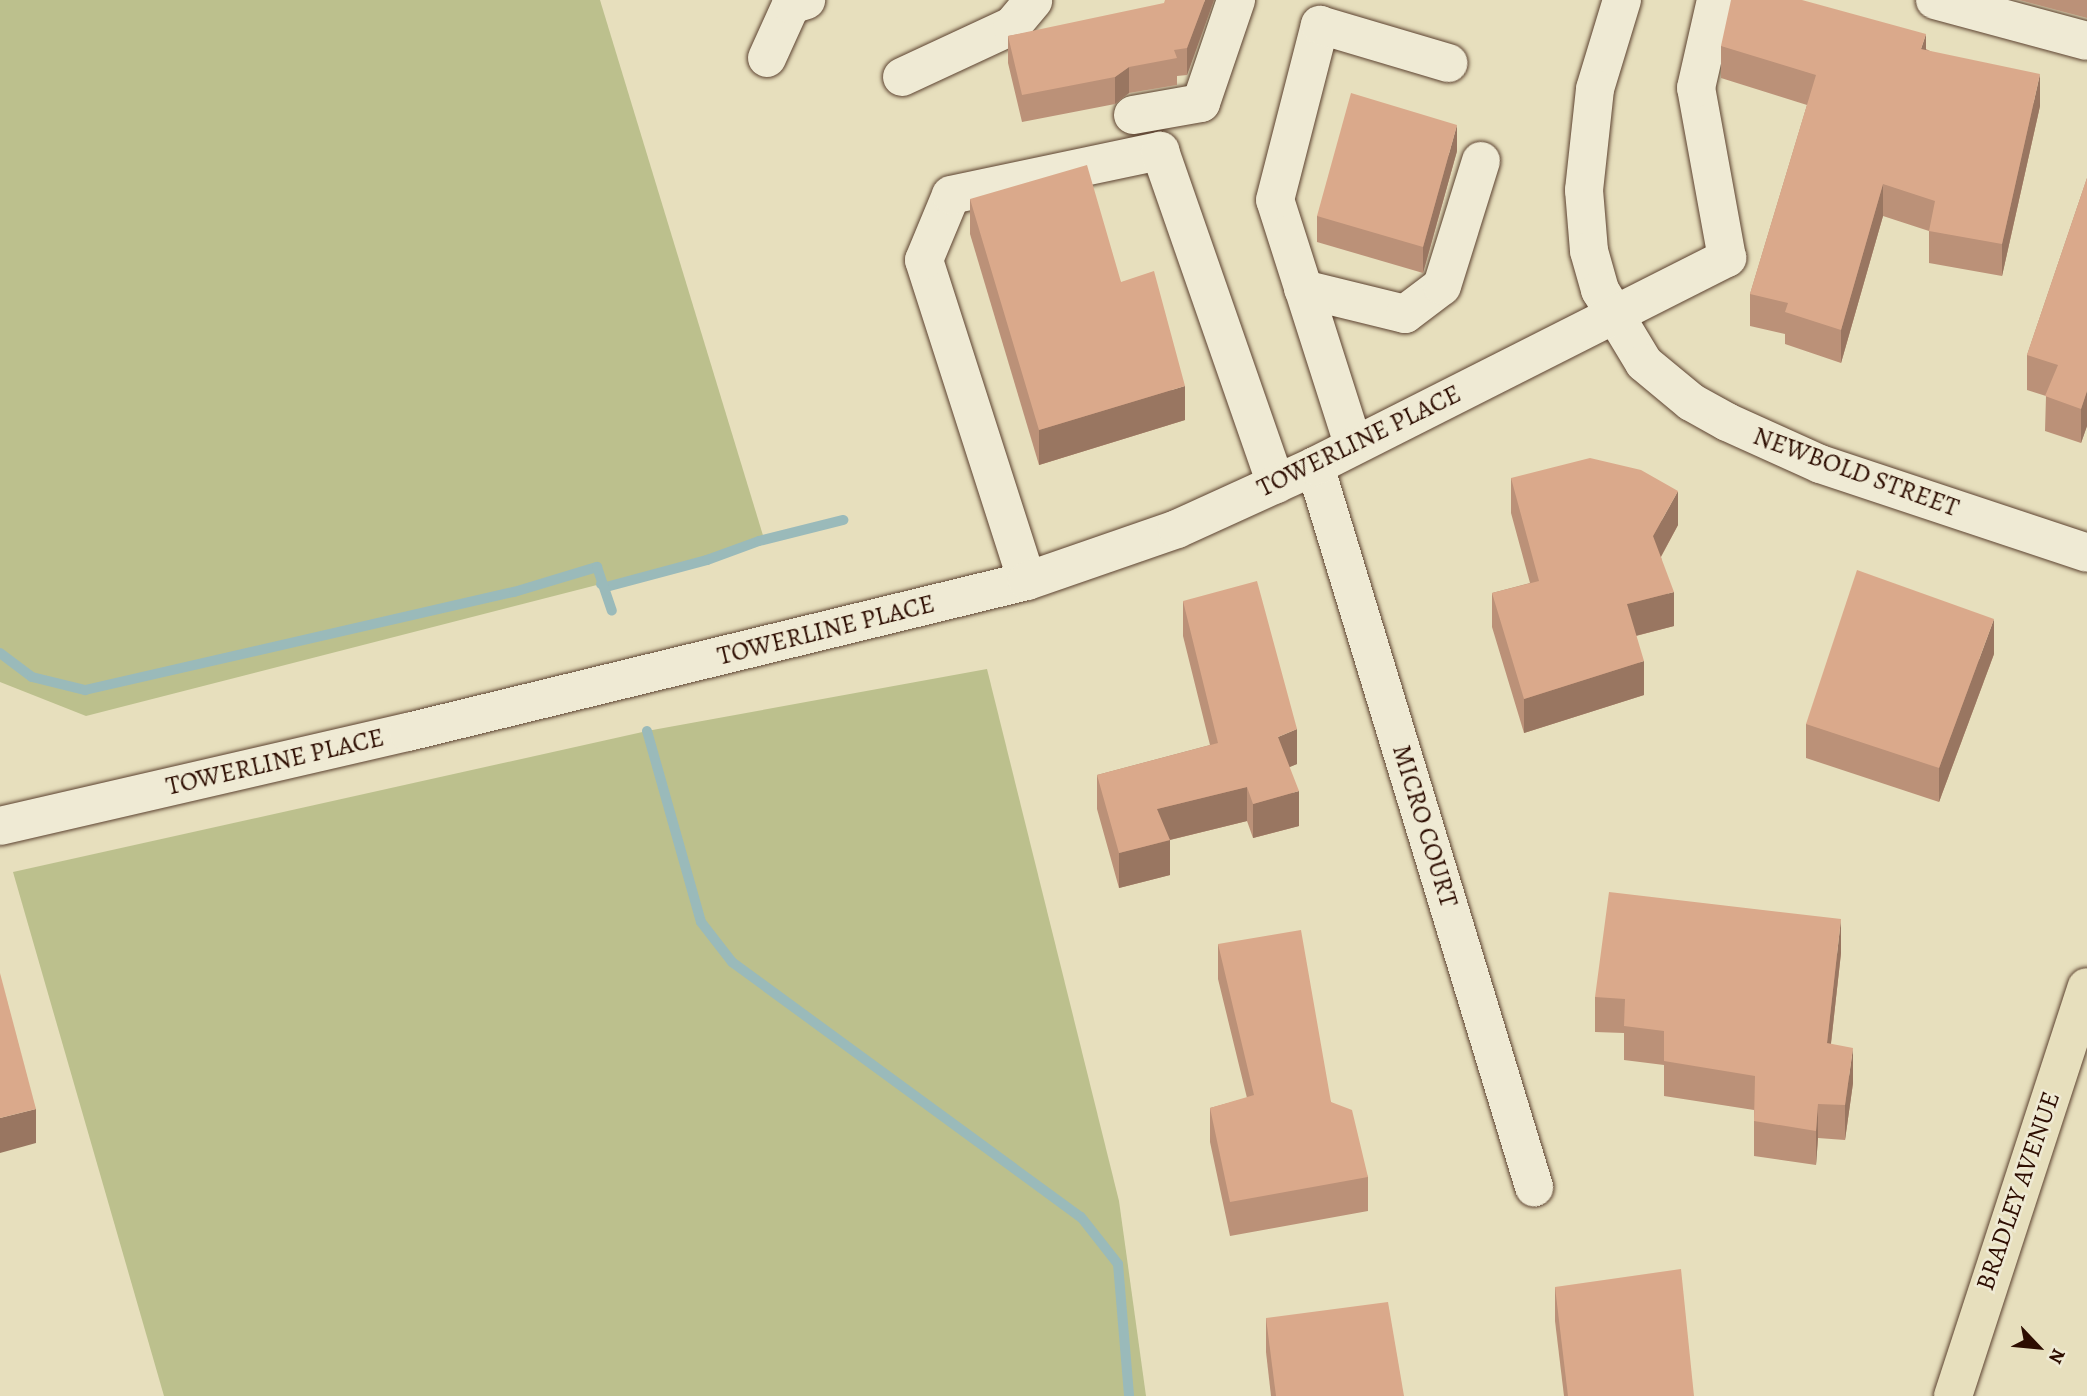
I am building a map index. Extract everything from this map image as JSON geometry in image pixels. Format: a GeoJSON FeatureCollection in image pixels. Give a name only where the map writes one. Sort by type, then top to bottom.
{"type":"FeatureCollection","features":[{"type":"Feature","properties":{"kind":"main road","name":"BRADLEY AVENUE"},"geometry":{"type":"LineString","coordinates":[[1953,1396],[2087,986]]}},
{"type":"Feature","properties":{"kind":"street"},"geometry":{"type":"LineString","coordinates":[[766,58],[791,5],[806,0]]}},
{"type":"Feature","properties":{"kind":"street"},"geometry":{"type":"LineString","coordinates":[[902,77],[1012,26],[1034,0]]}},
{"type":"Feature","properties":{"kind":"street"},"geometry":{"type":"LineString","coordinates":[[1133,115],[1201,103],[1236,0]]}},
{"type":"Feature","properties":{"kind":"street","name":"NEWBOLD STREET"},"geometry":{"type":"LineString","coordinates":[[1622,0],[1595,89],[1584,190],[1589,251],[1612,316],[1644,363],[1691,402],[1727,422],[1820,464],[2087,554]]}},
{"type":"Feature","properties":{"kind":"street","name":"TOWERLINE PLACE"},"geometry":{"type":"LineString","coordinates":[[0,826],[422,729],[1027,581],[1177,528],[1315,466],[1353,444],[1727,258],[1696,88],[1716,0]]}},
{"type":"Feature","properties":{"kind":"street"},"geometry":{"type":"LineString","coordinates":[[1935,0],[2087,41]]}},
{"type":"Feature","properties":{"kind":"street"},"geometry":{"type":"LineString","coordinates":[[1353,444],[1275,200],[1320,25],[1448,63]]}},
{"type":"Feature","properties":{"kind":"street"},"geometry":{"type":"LineString","coordinates":[[1027,581],[924,260],[951,195],[1160,151],[1276,484]]}},
{"type":"Feature","properties":{"kind":"street"},"geometry":{"type":"LineString","coordinates":[[1303,289],[1405,314],[1442,286],[1480,161]]}},
{"type":"Feature","properties":{"kind":"street","name":"MICRO COURT"},"geometry":{"type":"LineString","coordinates":[[1315,466],[1534,1187]]}},
{"type":"Feature","properties":{"kind":"green space"},"geometry":{"type":"Polygon","coordinates":[[[0,0],[600,0],[765,542],[86,716],[0,682],[0,0]]]}},
{"type":"Feature","properties":{"kind":"green space"},"geometry":{"type":"Polygon","coordinates":[[[987,669],[1119,1201],[1146,1396],[164,1396],[13,872],[647,731],[987,669]]]}},
{"type":"Feature","properties":{"kind":"building"},"geometry":{"type":"Polygon","coordinates":[[[1165,0],[1205,0],[1187,48],[1174,50],[1177,58],[1129,67],[1115,77],[1022,95],[1008,36],[1164,3],[1165,0]]]}},
{"type":"Feature","properties":{"kind":"building"},"geometry":{"type":"Polygon","coordinates":[[[1731,0],[1802,0],[1926,34],[1921,49],[2040,74],[2002,244],[1929,231],[1935,201],[1883,184],[1841,330],[1785,312],[1788,303],[1750,294],[1816,75],[1721,46],[1731,0]]]}},
{"type":"Feature","properties":{"kind":"building"},"geometry":{"type":"Polygon","coordinates":[[[1351,93],[1457,125],[1423,247],[1317,216],[1351,93]]]}},
{"type":"Feature","properties":{"kind":"building"},"geometry":{"type":"Polygon","coordinates":[[[1087,165],[1121,282],[1154,271],[1185,386],[1039,430],[970,199],[1087,165]]]}},
{"type":"Feature","properties":{"kind":"building"},"geometry":{"type":"Polygon","coordinates":[[[2087,178],[2087,391],[2081,409],[2045,396],[2058,365],[2027,355],[2087,178]]]}},
{"type":"Feature","properties":{"kind":"building"},"geometry":{"type":"Polygon","coordinates":[[[1590,458],[1641,470],[1678,491],[1653,536],[1674,592],[1627,604],[1644,661],[1524,699],[1492,593],[1539,581],[1511,478],[1590,458]]]}},
{"type":"Feature","properties":{"kind":"building"},"geometry":{"type":"Polygon","coordinates":[[[1857,570],[1994,619],[1939,768],[1806,724],[1857,570]]]}},
{"type":"Feature","properties":{"kind":"building"},"geometry":{"type":"Polygon","coordinates":[[[1257,581],[1297,729],[1278,737],[1299,791],[1253,804],[1247,787],[1157,809],[1170,840],[1119,853],[1097,775],[1218,743],[1183,601],[1257,581]]]}},
{"type":"Feature","properties":{"kind":"building"},"geometry":{"type":"Polygon","coordinates":[[[1609,892],[1841,919],[1827,1043],[1853,1048],[1845,1105],[1818,1104],[1816,1131],[1754,1121],[1755,1076],[1664,1061],[1664,1031],[1624,1026],[1625,999],[1595,997],[1609,892]]]}},
{"type":"Feature","properties":{"kind":"building"},"geometry":{"type":"Polygon","coordinates":[[[1301,930],[1331,1102],[1352,1110],[1368,1177],[1230,1202],[1210,1108],[1254,1095],[1218,944],[1301,930]]]}},
{"type":"Feature","properties":{"kind":"building"},"geometry":{"type":"Polygon","coordinates":[[[0,973],[36,1109],[0,1118],[0,973]]]}},
{"type":"Feature","properties":{"kind":"building"},"geometry":{"type":"Polygon","coordinates":[[[1681,1269],[1694,1396],[1568,1396],[1555,1287],[1681,1269]]]}},
{"type":"Feature","properties":{"kind":"building"},"geometry":{"type":"Polygon","coordinates":[[[1388,1302],[1404,1396],[1276,1396],[1266,1318],[1388,1302]]]}},
{"type":"Feature","properties":{"kind":"waterway"},"geometry":{"type":"LineString","coordinates":[[601,584],[606,587],[707,560],[759,541],[843,520]]}},
{"type":"Feature","properties":{"kind":"waterway"},"geometry":{"type":"LineString","coordinates":[[0,653],[32,677],[85,690],[514,592],[597,567],[612,611]]}},
{"type":"Feature","properties":{"kind":"waterway"},"geometry":{"type":"LineString","coordinates":[[647,731],[701,922],[732,962],[1081,1217],[1118,1264],[1129,1396]]}}]}
